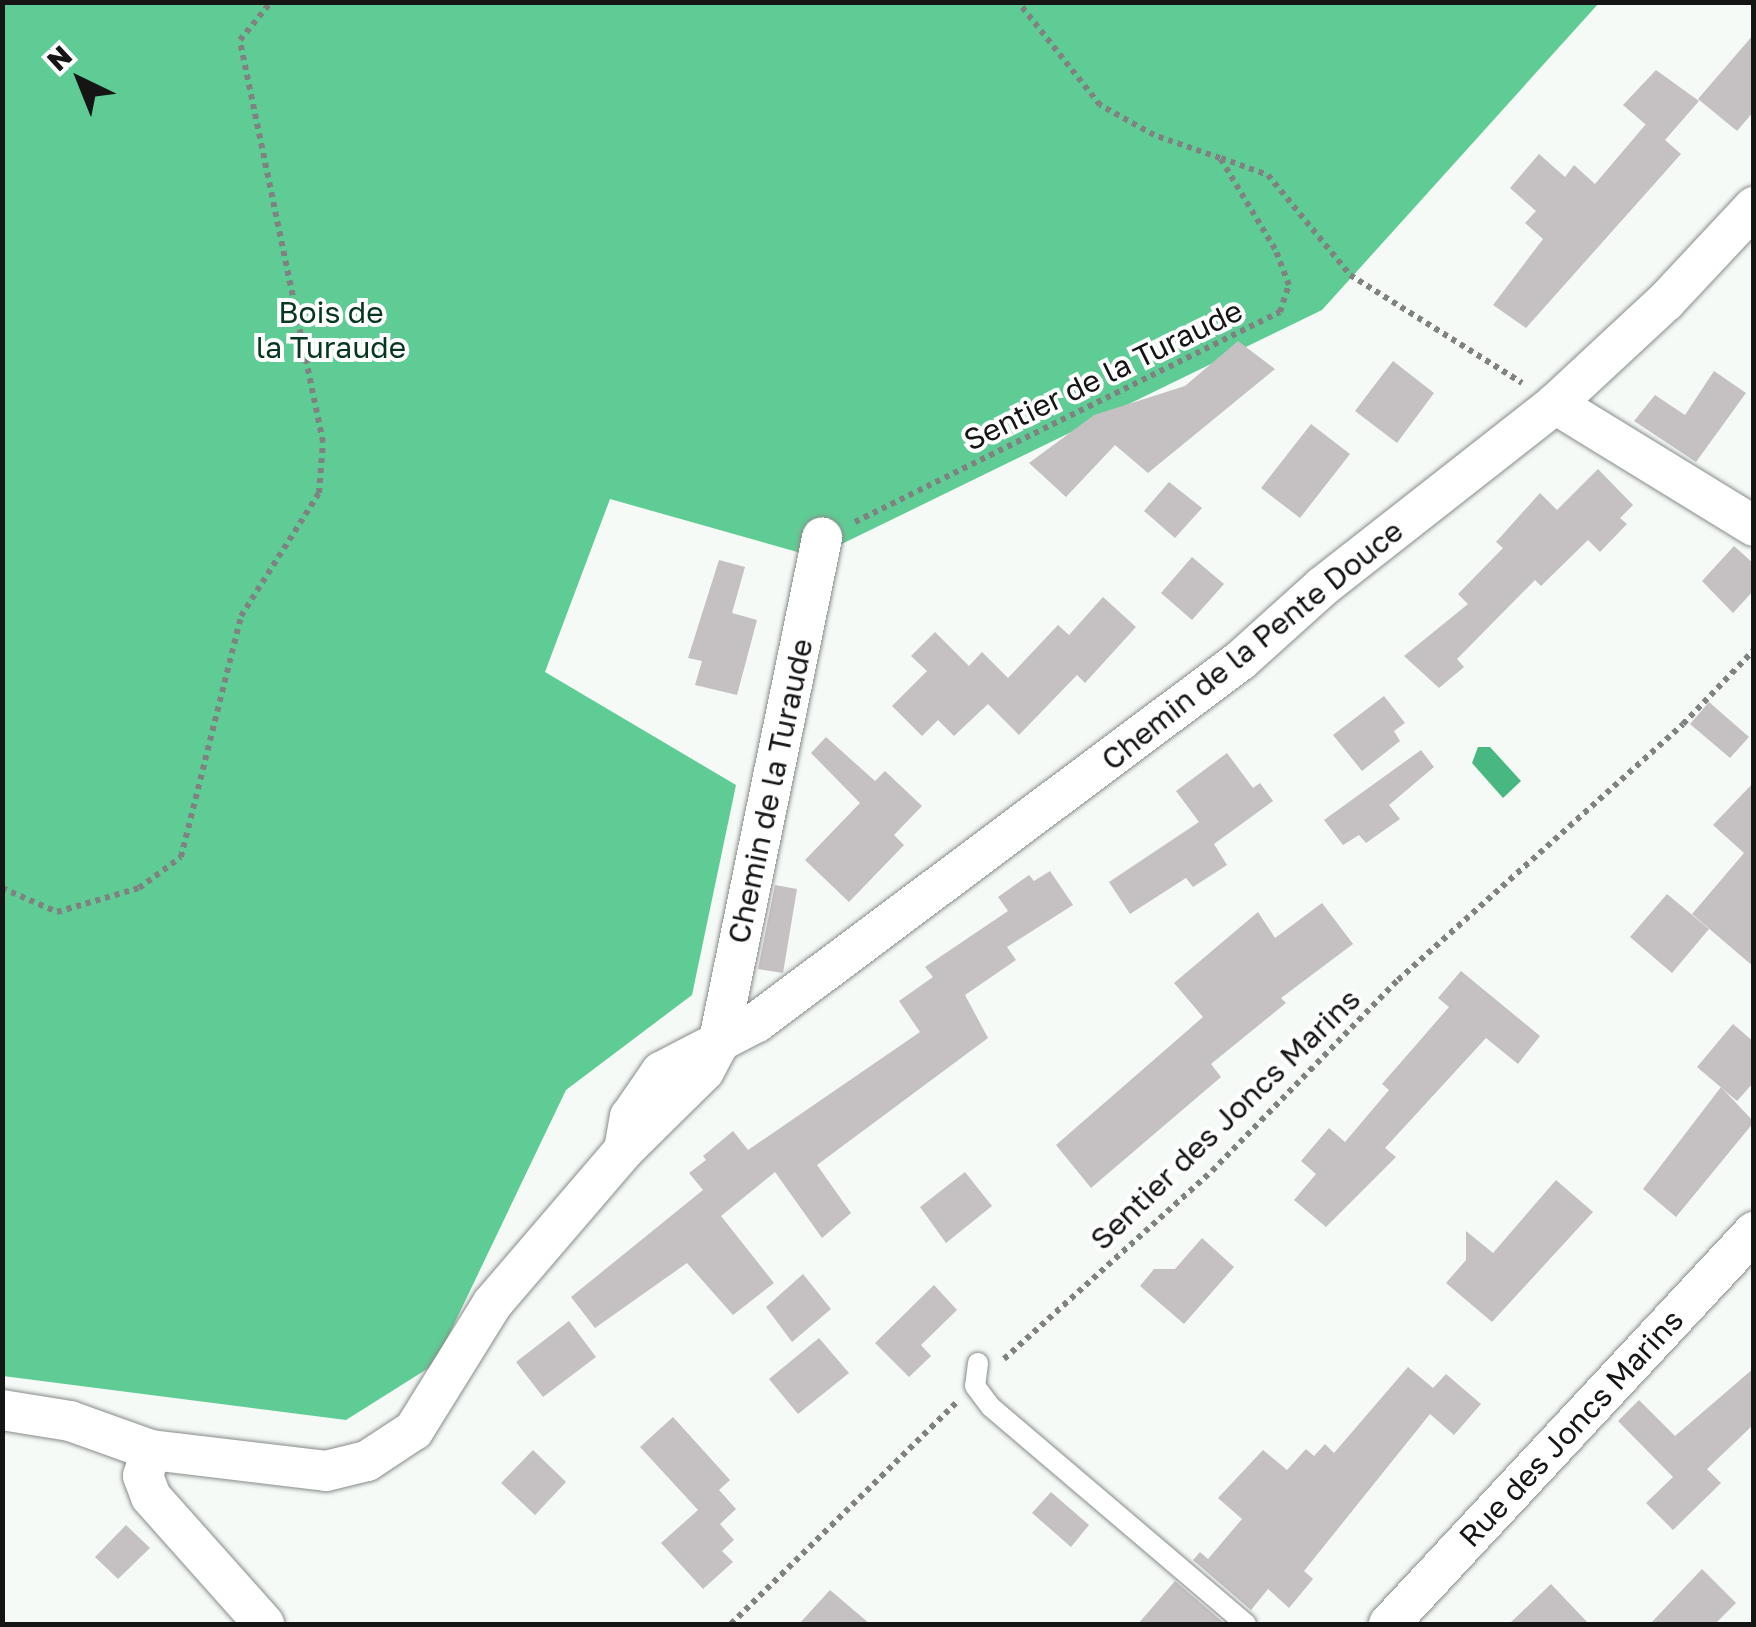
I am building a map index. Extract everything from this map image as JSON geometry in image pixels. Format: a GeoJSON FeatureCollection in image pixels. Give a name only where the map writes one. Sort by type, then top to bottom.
{"type":"FeatureCollection","features":[{"type":"Feature","properties":{"kind":"street","name":"Chemin de la Pente Douce"},"geometry":{"type":"LineString","coordinates":[[718,1044],[1210,684],[1322,587],[1555,404],[1666,301],[1754,207]]}},
{"type":"Feature","properties":{"kind":"street"},"geometry":{"type":"LineString","coordinates":[[1555,404],[1754,526]]}},
{"type":"Feature","properties":{"kind":"street","name":"Chemin de la Turaude"},"geometry":{"type":"LineString","coordinates":[[2,1410],[70,1420],[151,1450],[326,1470],[367,1462],[396,1444],[433,1406],[492,1304],[624,1150],[704,1071],[718,1044],[822,538]]}},
{"type":"Feature","properties":{"kind":"street","name":"Rue des Joncs Marins"},"geometry":{"type":"LineString","coordinates":[[1389,1624],[1754,1232]]}},
{"type":"Feature","properties":{"kind":"street"},"geometry":{"type":"LineString","coordinates":[[151,1450],[143,1476],[151,1497],[264,1624]]}},
{"type":"Feature","properties":{"kind":"lane"},"geometry":{"type":"LineString","coordinates":[[978,1363],[975,1386],[991,1407],[1246,1624]]}},
{"type":"Feature","properties":{"kind":"path"},"geometry":{"type":"LineString","coordinates":[[2,888],[57,912],[139,888],[181,858],[241,616],[319,493],[323,442],[240,40],[271,2]]}},
{"type":"Feature","properties":{"kind":"path"},"geometry":{"type":"LineString","coordinates":[[1018,2],[1100,105],[1154,136],[1268,176],[1350,275],[1555,404]]}},
{"type":"Feature","properties":{"kind":"path","name":"Sentier de la Turaude"},"geometry":{"type":"LineString","coordinates":[[822,538],[1280,312],[1289,285],[1275,248],[1220,158]]}},
{"type":"Feature","properties":{"kind":"path","name":"Sentier des Joncs Marins"},"geometry":{"type":"LineString","coordinates":[[731,1624],[975,1386],[1212,1171],[1398,980],[1684,724],[1754,650]]}},
{"type":"Feature","properties":{"kind":"green space","name":"Bois de la Turaude"},"geometry":{"type":"Polygon","coordinates":[[[3,3],[1599,3],[1322,310],[815,557],[610,499],[545,672],[736,785],[692,995],[566,1090],[435,1364],[346,1420],[3,1376],[3,3]]]}},
{"type":"Feature","properties":{"kind":"shaded area"},"geometry":{"type":"Polygon","coordinates":[[[1478,747],[1490,747],[1521,781],[1503,798],[1472,763],[1478,747]]]}},
{"type":"Feature","properties":{"kind":"building"},"geometry":{"type":"Polygon","coordinates":[[[1754,34],[1754,111],[1737,131],[1698,99],[1754,34]]]}},
{"type":"Feature","properties":{"kind":"building"},"geometry":{"type":"Polygon","coordinates":[[[1656,70],[1699,101],[1665,140],[1681,154],[1526,328],[1493,305],[1543,239],[1525,223],[1536,211],[1510,188],[1539,154],[1565,177],[1574,165],[1595,184],[1646,124],[1623,105],[1656,70]]]}},
{"type":"Feature","properties":{"kind":"building"},"geometry":{"type":"Polygon","coordinates":[[[1238,341],[1275,369],[1148,473],[1115,445],[1066,497],[1029,463],[1094,415],[1185,386],[1238,341]]]}},
{"type":"Feature","properties":{"kind":"building"},"geometry":{"type":"Polygon","coordinates":[[[1393,361],[1434,393],[1397,443],[1355,411],[1393,361]]]}},
{"type":"Feature","properties":{"kind":"building"},"geometry":{"type":"Polygon","coordinates":[[[1714,371],[1746,393],[1696,462],[1634,421],[1655,395],[1685,415],[1714,371]]]}},
{"type":"Feature","properties":{"kind":"building"},"geometry":{"type":"Polygon","coordinates":[[[1311,424],[1350,454],[1300,518],[1261,488],[1311,424]]]}},
{"type":"Feature","properties":{"kind":"building"},"geometry":{"type":"Polygon","coordinates":[[[1598,469],[1633,505],[1620,518],[1627,524],[1600,552],[1588,540],[1541,586],[1535,580],[1457,659],[1464,667],[1439,688],[1404,656],[1468,604],[1458,594],[1503,548],[1496,542],[1540,493],[1557,510],[1598,469]]]}},
{"type":"Feature","properties":{"kind":"building"},"geometry":{"type":"Polygon","coordinates":[[[1169,482],[1202,508],[1175,538],[1144,511],[1169,482]]]}},
{"type":"Feature","properties":{"kind":"building"},"geometry":{"type":"Polygon","coordinates":[[[1734,546],[1754,564],[1754,590],[1733,613],[1702,581],[1734,546]]]}},
{"type":"Feature","properties":{"kind":"building"},"geometry":{"type":"Polygon","coordinates":[[[1192,557],[1224,584],[1192,620],[1161,593],[1192,557]]]}},
{"type":"Feature","properties":{"kind":"building"},"geometry":{"type":"Polygon","coordinates":[[[719,560],[745,567],[732,613],[757,620],[737,695],[695,685],[702,661],[688,658],[719,560]]]}},
{"type":"Feature","properties":{"kind":"building"},"geometry":{"type":"Polygon","coordinates":[[[1103,597],[1136,627],[1085,683],[1077,675],[1019,735],[988,704],[954,736],[938,720],[922,736],[892,706],[927,671],[911,656],[935,632],[969,666],[982,652],[1008,678],[1058,625],[1069,635],[1103,597]]]}},
{"type":"Feature","properties":{"kind":"building"},"geometry":{"type":"Polygon","coordinates":[[[1384,696],[1405,723],[1394,731],[1400,741],[1362,771],[1333,735],[1384,696]]]}},
{"type":"Feature","properties":{"kind":"building"},"geometry":{"type":"Polygon","coordinates":[[[1709,702],[1749,737],[1730,758],[1690,724],[1709,702]]]}},
{"type":"Feature","properties":{"kind":"building"},"geometry":{"type":"Polygon","coordinates":[[[826,737],[875,781],[885,771],[922,806],[894,835],[904,845],[849,902],[805,860],[860,803],[811,753],[826,737]]]}},
{"type":"Feature","properties":{"kind":"building"},"geometry":{"type":"Polygon","coordinates":[[[1421,750],[1434,767],[1389,805],[1400,819],[1366,843],[1359,835],[1343,845],[1324,820],[1421,750]]]}},
{"type":"Feature","properties":{"kind":"building"},"geometry":{"type":"Polygon","coordinates":[[[1227,753],[1253,788],[1260,783],[1273,801],[1214,844],[1227,865],[1193,887],[1186,878],[1130,914],[1109,882],[1199,822],[1176,791],[1227,753]]]}},
{"type":"Feature","properties":{"kind":"building"},"geometry":{"type":"Polygon","coordinates":[[[1754,782],[1754,967],[1692,914],[1744,853],[1713,825],[1754,782]]]}},
{"type":"Feature","properties":{"kind":"building"},"geometry":{"type":"Polygon","coordinates":[[[1050,871],[1073,905],[1007,947],[1016,960],[965,995],[988,1038],[817,1165],[851,1213],[822,1238],[775,1172],[721,1216],[774,1283],[733,1315],[687,1263],[595,1328],[571,1297],[703,1190],[689,1173],[706,1160],[703,1156],[733,1131],[748,1150],[920,1032],[899,1001],[933,977],[925,967],[1008,911],[998,897],[1029,875],[1034,881],[1050,871]]]}},
{"type":"Feature","properties":{"kind":"building"},"geometry":{"type":"Polygon","coordinates":[[[775,885],[797,889],[783,973],[758,969],[775,885]]]}},
{"type":"Feature","properties":{"kind":"building"},"geometry":{"type":"Polygon","coordinates":[[[1667,894],[1709,929],[1672,973],[1630,937],[1667,894]]]}},
{"type":"Feature","properties":{"kind":"building"},"geometry":{"type":"Polygon","coordinates":[[[1322,903],[1353,944],[1281,998],[1286,1003],[1211,1064],[1221,1077],[1091,1188],[1056,1145],[1203,1017],[1174,983],[1258,912],[1275,938],[1322,903]]]}},
{"type":"Feature","properties":{"kind":"building"},"geometry":{"type":"Polygon","coordinates":[[[1461,971],[1540,1036],[1518,1064],[1486,1038],[1385,1148],[1396,1157],[1326,1227],[1294,1200],[1316,1174],[1301,1161],[1329,1128],[1345,1142],[1389,1090],[1382,1084],[1449,1007],[1438,998],[1461,971]]]}},
{"type":"Feature","properties":{"kind":"building"},"geometry":{"type":"Polygon","coordinates":[[[1733,1024],[1754,1042],[1754,1082],[1737,1101],[1697,1067],[1733,1024]]]}},
{"type":"Feature","properties":{"kind":"building"},"geometry":{"type":"Polygon","coordinates":[[[1721,1087],[1754,1122],[1676,1217],[1643,1189],[1721,1087]]]}},
{"type":"Feature","properties":{"kind":"building"},"geometry":{"type":"Polygon","coordinates":[[[965,1172],[992,1206],[946,1243],[920,1207],[965,1172]]]}},
{"type":"Feature","properties":{"kind":"building"},"geometry":{"type":"Polygon","coordinates":[[[1556,1180],[1593,1212],[1492,1322],[1446,1283],[1466,1260],[1466,1231],[1493,1253],[1556,1180]]]}},
{"type":"Feature","properties":{"kind":"building"},"geometry":{"type":"Polygon","coordinates":[[[1202,1238],[1234,1267],[1184,1324],[1140,1286],[1154,1269],[1175,1269],[1202,1238]]]}},
{"type":"Feature","properties":{"kind":"building"},"geometry":{"type":"Polygon","coordinates":[[[803,1274],[831,1309],[792,1342],[766,1307],[803,1274]]]}},
{"type":"Feature","properties":{"kind":"building"},"geometry":{"type":"Polygon","coordinates":[[[934,1285],[957,1310],[921,1345],[931,1356],[909,1377],[875,1343],[934,1285]]]}},
{"type":"Feature","properties":{"kind":"building"},"geometry":{"type":"Polygon","coordinates":[[[569,1321],[596,1357],[543,1397],[516,1362],[569,1321]]]}},
{"type":"Feature","properties":{"kind":"building"},"geometry":{"type":"Polygon","coordinates":[[[819,1338],[849,1373],[798,1414],[769,1379],[819,1338]]]}},
{"type":"Feature","properties":{"kind":"building"},"geometry":{"type":"Polygon","coordinates":[[[1408,1367],[1433,1388],[1446,1374],[1481,1404],[1454,1435],[1430,1414],[1304,1571],[1313,1579],[1289,1608],[1268,1589],[1251,1610],[1193,1560],[1200,1552],[1208,1559],[1242,1519],[1218,1498],[1263,1450],[1287,1470],[1306,1449],[1314,1456],[1325,1444],[1334,1453],[1408,1367]]]}},
{"type":"Feature","properties":{"kind":"building"},"geometry":{"type":"Polygon","coordinates":[[[1754,1368],[1754,1424],[1707,1469],[1721,1483],[1673,1530],[1646,1503],[1673,1477],[1618,1421],[1639,1400],[1675,1436],[1754,1368]]]}},
{"type":"Feature","properties":{"kind":"building"},"geometry":{"type":"Polygon","coordinates":[[[673,1417],[730,1480],[719,1490],[736,1509],[720,1524],[734,1540],[722,1551],[733,1562],[703,1589],[661,1543],[698,1510],[640,1447],[673,1417]]]}},
{"type":"Feature","properties":{"kind":"building"},"geometry":{"type":"Polygon","coordinates":[[[533,1450],[566,1482],[535,1515],[501,1483],[533,1450]]]}},
{"type":"Feature","properties":{"kind":"building"},"geometry":{"type":"Polygon","coordinates":[[[1051,1492],[1089,1525],[1071,1547],[1032,1513],[1051,1492]]]}},
{"type":"Feature","properties":{"kind":"building"},"geometry":{"type":"Polygon","coordinates":[[[126,1525],[150,1548],[118,1579],[95,1557],[126,1525]]]}},
{"type":"Feature","properties":{"kind":"building"},"geometry":{"type":"Polygon","coordinates":[[[1702,1569],[1736,1603],[1715,1624],[1650,1624],[1702,1569]]]}},
{"type":"Feature","properties":{"kind":"building"},"geometry":{"type":"Polygon","coordinates":[[[1175,1581],[1225,1624],[1138,1624],[1175,1581]]]}},
{"type":"Feature","properties":{"kind":"building"},"geometry":{"type":"Polygon","coordinates":[[[1551,1584],[1589,1624],[1509,1624],[1551,1584]]]}},
{"type":"Feature","properties":{"kind":"building"},"geometry":{"type":"Polygon","coordinates":[[[830,1590],[870,1624],[799,1624],[830,1590]]]}}]}
